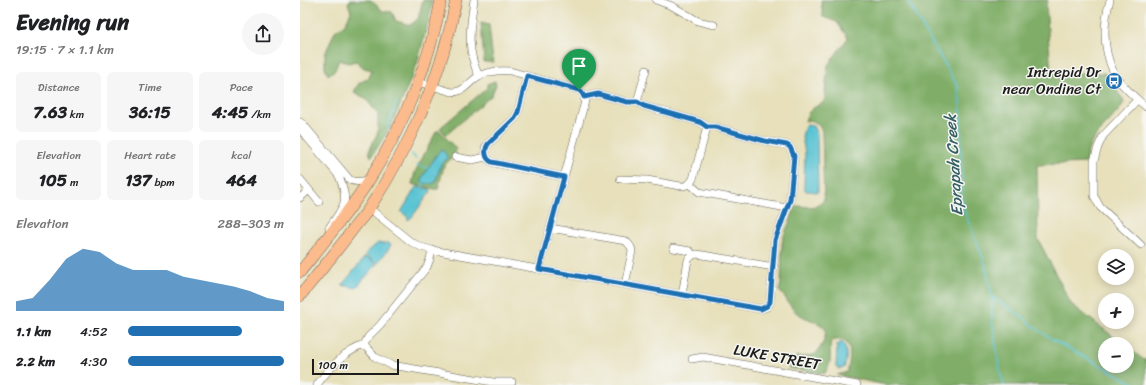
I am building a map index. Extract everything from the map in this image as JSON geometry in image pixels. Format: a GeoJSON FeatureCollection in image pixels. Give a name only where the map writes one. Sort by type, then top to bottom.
{"type":"FeatureCollection","features":[{"type":"Feature","properties":{"kind":"highway"},"geometry":{"type":"LineString","coordinates":[[300,272],[351,208],[370,179],[396,132],[418,82],[441,0]]}},
{"type":"Feature","properties":{"kind":"highway"},"geometry":{"type":"LineString","coordinates":[[300,296],[369,208],[402,152],[432,86],[445,47],[456,0]]}},
{"type":"Feature","properties":{"kind":"street"},"geometry":{"type":"LineString","coordinates":[[474,0],[471,21],[471,49],[472,60],[478,76]]}},
{"type":"Feature","properties":{"kind":"street"},"geometry":{"type":"LineString","coordinates":[[656,0],[672,6],[698,21],[714,25]]}},
{"type":"Feature","properties":{"kind":"street"},"geometry":{"type":"LineString","coordinates":[[1110,0],[1106,13],[1105,25],[1106,51],[1115,74],[1137,100],[1146,107]]}},
{"type":"Feature","properties":{"kind":"street"},"geometry":{"type":"LineString","coordinates":[[418,82],[452,92],[457,92],[463,90],[478,76],[499,70],[510,71],[579,90],[582,93],[585,102],[539,269]]}},
{"type":"Feature","properties":{"kind":"street"},"geometry":{"type":"LineString","coordinates":[[637,102],[646,70]]}},
{"type":"Feature","properties":{"kind":"street"},"geometry":{"type":"LineString","coordinates":[[527,76],[518,112],[515,118],[485,148],[486,157],[489,161],[495,163],[564,177]]}},
{"type":"Feature","properties":{"kind":"street"},"geometry":{"type":"LineString","coordinates":[[369,208],[411,242],[432,250],[761,309],[767,306],[770,302],[774,268],[775,240],[790,200],[794,156],[790,147],[725,129],[707,127],[700,122],[644,106],[637,102],[627,102],[598,94],[584,97]]}},
{"type":"Feature","properties":{"kind":"street"},"geometry":{"type":"LineString","coordinates":[[1137,100],[1103,136],[1098,147],[1094,161],[1094,196],[1100,207],[1141,245]]}},
{"type":"Feature","properties":{"kind":"street"},"geometry":{"type":"LineString","coordinates":[[300,122],[350,180],[359,182],[370,179]]}},
{"type":"Feature","properties":{"kind":"street"},"geometry":{"type":"LineString","coordinates":[[620,179],[647,180],[680,186],[690,184],[693,179],[707,127]]}},
{"type":"Feature","properties":{"kind":"street"},"geometry":{"type":"LineString","coordinates":[[300,129],[339,176],[345,194],[344,205],[325,234],[319,248]]}},
{"type":"Feature","properties":{"kind":"street"},"geometry":{"type":"LineString","coordinates":[[455,157],[472,160],[486,157]]}},
{"type":"Feature","properties":{"kind":"street"},"geometry":{"type":"LineString","coordinates":[[300,179],[319,202]]}},
{"type":"Feature","properties":{"kind":"street"},"geometry":{"type":"LineString","coordinates":[[690,184],[699,192],[788,208]]}},
{"type":"Feature","properties":{"kind":"street"},"geometry":{"type":"LineString","coordinates":[[300,198],[309,190]]}},
{"type":"Feature","properties":{"kind":"street"},"geometry":{"type":"LineString","coordinates":[[550,228],[626,241],[631,247],[632,251],[625,285]]}},
{"type":"Feature","properties":{"kind":"street"},"geometry":{"type":"LineString","coordinates":[[673,248],[690,251],[693,254],[774,268]]}},
{"type":"Feature","properties":{"kind":"street"},"geometry":{"type":"LineString","coordinates":[[318,385],[331,368],[344,356],[355,348],[364,345],[368,337],[427,267],[432,250]]}},
{"type":"Feature","properties":{"kind":"street"},"geometry":{"type":"LineString","coordinates":[[682,295],[688,260],[693,254]]}},
{"type":"Feature","properties":{"kind":"street"},"geometry":{"type":"LineString","coordinates":[[364,345],[375,357],[391,365],[493,382],[512,382]]}},
{"type":"Feature","properties":{"kind":"street","name":"LUKE STREET"},"geometry":{"type":"LineString","coordinates":[[692,358],[703,357],[857,385]]}},
{"type":"Feature","properties":{"kind":"green space"},"geometry":{"type":"Polygon","coordinates":[[[350,0],[371,0],[383,11],[392,12],[396,21],[410,25],[418,19],[423,0],[432,0],[431,11],[417,64],[391,127],[371,157],[369,151],[378,132],[378,114],[365,98],[354,92],[359,83],[369,78],[372,70],[364,68],[356,61],[348,63],[339,60],[335,70],[328,75],[325,67],[325,54],[335,31],[345,24],[351,12],[348,3],[350,0]]]}},
{"type":"Feature","properties":{"kind":"green space"},"geometry":{"type":"Polygon","coordinates":[[[821,0],[1048,0],[1046,5],[1051,73],[1105,73],[1124,102],[1090,145],[1086,163],[1037,165],[1038,239],[1071,304],[1098,325],[1098,329],[1104,329],[1114,337],[1098,337],[1098,373],[1134,373],[1134,352],[1144,360],[1146,359],[1146,385],[886,385],[837,375],[847,372],[850,354],[847,344],[844,341],[838,340],[831,341],[830,362],[825,373],[788,368],[798,356],[804,357],[816,354],[825,338],[825,328],[797,313],[779,291],[781,283],[783,238],[796,206],[815,206],[824,200],[822,131],[815,122],[805,121],[806,117],[814,107],[824,102],[828,65],[848,38],[837,22],[823,17],[821,0]]]}},
{"type":"Feature","properties":{"kind":"green space"},"geometry":{"type":"Polygon","coordinates":[[[481,23],[489,25],[493,62],[484,62],[481,23]]]}},
{"type":"Feature","properties":{"kind":"green space"},"geometry":{"type":"Polygon","coordinates":[[[495,81],[496,85],[491,96],[446,135],[440,128],[487,88],[487,84],[495,81]]]}},
{"type":"Feature","properties":{"kind":"green space"},"geometry":{"type":"Polygon","coordinates":[[[439,130],[456,149],[455,154],[444,166],[438,189],[412,184],[415,172],[436,132],[439,130]],[[442,150],[437,154],[423,178],[435,183],[441,164],[448,158],[442,150]]]}},
{"type":"Feature","properties":{"kind":"water"},"geometry":{"type":"Polygon","coordinates":[[[807,125],[813,126],[817,134],[818,192],[806,191],[804,187],[805,153],[802,137],[804,128],[807,125]]]}},
{"type":"Feature","properties":{"kind":"water"},"geometry":{"type":"Polygon","coordinates":[[[442,149],[448,158],[441,164],[435,183],[428,184],[422,182],[422,178],[437,154],[442,149]]]}},
{"type":"Feature","properties":{"kind":"water"},"geometry":{"type":"Polygon","coordinates":[[[416,187],[430,189],[431,191],[412,217],[408,220],[407,216],[401,212],[416,187]]]}},
{"type":"Feature","properties":{"kind":"water"},"geometry":{"type":"Polygon","coordinates":[[[387,242],[391,245],[377,264],[365,254],[378,243],[384,244],[387,242]]]}},
{"type":"Feature","properties":{"kind":"water"},"geometry":{"type":"Polygon","coordinates":[[[365,257],[370,259],[376,265],[356,288],[342,285],[365,257]]]}},
{"type":"Feature","properties":{"kind":"water"},"geometry":{"type":"Polygon","coordinates":[[[842,342],[846,351],[846,362],[844,368],[839,369],[836,367],[837,345],[842,342]]]}},
{"type":"Feature","properties":{"kind":"waterway","name":"Eprapah Creek"},"geometry":{"type":"LineString","coordinates":[[907,0],[958,87],[961,115],[962,196],[964,210],[983,258],[989,281],[992,296],[992,320],[1000,372],[1004,385]]}},
{"type":"Feature","properties":{"kind":"waterway"},"geometry":{"type":"LineString","coordinates":[[389,131],[388,125],[397,102]]}},
{"type":"Feature","properties":{"kind":"waterway"},"geometry":{"type":"LineString","coordinates":[[412,154],[416,159]]}},
{"type":"Feature","properties":{"kind":"waterway"},"geometry":{"type":"LineString","coordinates":[[417,165],[430,169]]}},
{"type":"Feature","properties":{"kind":"waterway"},"geometry":{"type":"LineString","coordinates":[[421,189],[424,182]]}},
{"type":"Feature","properties":{"kind":"waterway"},"geometry":{"type":"LineString","coordinates":[[992,297],[1024,318],[1053,340],[1137,385]]}},
{"type":"Feature","properties":{"kind":"place","name":"Intrepid Dr near Ondine Ct"},"geometry":{"type":"Point","coordinates":[1114,81]}},
{"type":"Feature","properties":{"kind":"route"},"geometry":{"type":"LineString","coordinates":[[527,76],[579,90],[584,97],[598,94],[627,102],[637,102],[644,106],[700,122],[707,127],[725,129],[790,147],[794,156],[790,200],[775,240],[774,268],[770,302],[767,306],[761,309],[539,269],[564,177],[489,161],[486,157],[485,148],[515,118],[518,112],[527,76]]}}]}
